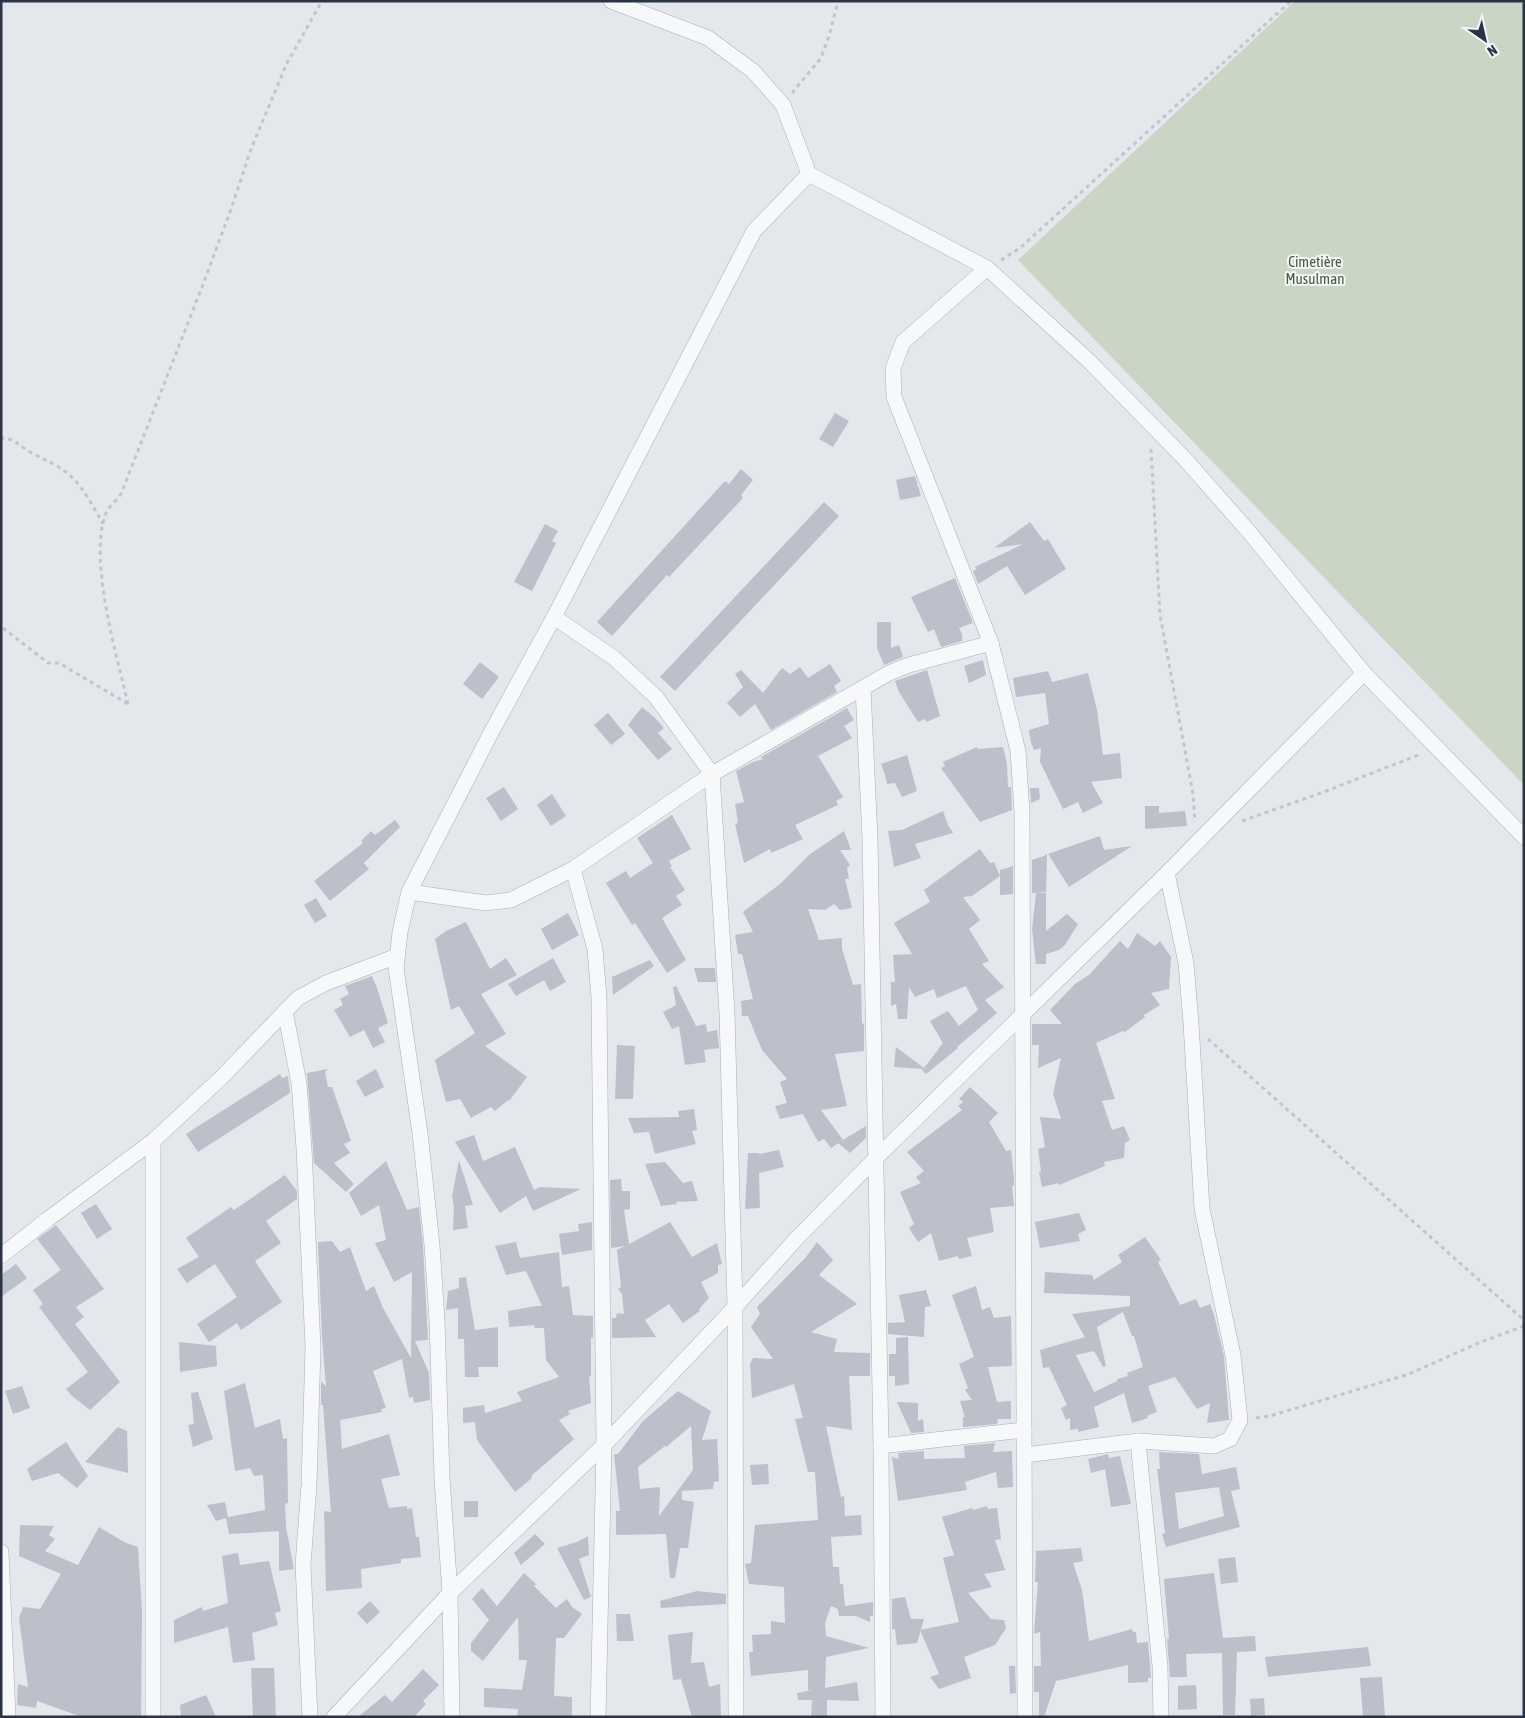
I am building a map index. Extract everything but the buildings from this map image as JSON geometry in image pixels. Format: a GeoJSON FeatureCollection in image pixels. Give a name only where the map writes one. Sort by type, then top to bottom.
{"type":"FeatureCollection","features":[{"type":"Feature","properties":{"kind":"street"},"geometry":{"type":"LineString","coordinates":[[610,1],[708,38],[753,71],[783,104],[809,174],[987,268],[1089,361],[1150,422],[1250,533],[1364,674],[1524,837]]}},
{"type":"Feature","properties":{"kind":"street"},"geometry":{"type":"LineString","coordinates":[[452,1717],[450,1593],[442,1478],[437,1320],[432,1245],[418,1114],[398,985],[397,956],[409,892],[754,232],[809,174]]}},
{"type":"Feature","properties":{"kind":"street"},"geometry":{"type":"LineString","coordinates":[[987,268],[903,342],[893,368],[894,397],[991,643],[1018,751],[1022,812],[1025,1717]]}},
{"type":"Feature","properties":{"kind":"street"},"geometry":{"type":"LineString","coordinates":[[554,617],[614,658],[656,696],[712,774],[728,1013],[735,1307],[736,1717]]}},
{"type":"Feature","properties":{"kind":"street"},"geometry":{"type":"LineString","coordinates":[[409,892],[486,903],[511,900],[573,869],[712,774],[889,673],[909,665],[991,643]]}},
{"type":"Feature","properties":{"kind":"street"},"geometry":{"type":"LineString","coordinates":[[334,1717],[450,1593],[604,1445],[798,1238],[876,1158],[1196,845],[1364,674]]}},
{"type":"Feature","properties":{"kind":"street"},"geometry":{"type":"LineString","coordinates":[[863,688],[870,839],[881,1446],[883,1717]]}},
{"type":"Feature","properties":{"kind":"street"},"geometry":{"type":"LineString","coordinates":[[573,869],[595,949],[599,998],[604,1445],[598,1717]]}},
{"type":"Feature","properties":{"kind":"street"},"geometry":{"type":"LineString","coordinates":[[1025,1455],[1138,1441],[1214,1446],[1230,1440],[1240,1420],[1233,1355],[1202,1209],[1186,963],[1167,873]]}},
{"type":"Feature","properties":{"kind":"street"},"geometry":{"type":"LineString","coordinates":[[1,1256],[48,1218],[153,1141],[222,1077],[298,998],[313,989],[397,956]]}},
{"type":"Feature","properties":{"kind":"street"},"geometry":{"type":"LineString","coordinates":[[285,1011],[299,1084],[304,1148],[312,1347],[311,1433],[303,1566],[310,1717]]}},
{"type":"Feature","properties":{"kind":"street"},"geometry":{"type":"LineString","coordinates":[[153,1141],[153,1717]]}},
{"type":"Feature","properties":{"kind":"street"},"geometry":{"type":"LineString","coordinates":[[881,1446],[1024,1430]]}},
{"type":"Feature","properties":{"kind":"street"},"geometry":{"type":"LineString","coordinates":[[1138,1441],[1160,1666],[1161,1717]]}},
{"type":"Feature","properties":{"kind":"street"},"geometry":{"type":"LineString","coordinates":[[1,1552],[8,1717]]}},
{"type":"Feature","properties":{"kind":"path"},"geometry":{"type":"LineString","coordinates":[[2,628],[48,663],[59,663],[128,704],[110,626],[104,589],[100,543],[105,514],[121,494],[202,287],[251,149],[287,63],[322,1]]}},
{"type":"Feature","properties":{"kind":"path"},"geometry":{"type":"LineString","coordinates":[[783,104],[820,58],[830,36],[838,1]]}},
{"type":"Feature","properties":{"kind":"path"},"geometry":{"type":"LineString","coordinates":[[987,268],[1020,248],[1291,1]]}},
{"type":"Feature","properties":{"kind":"path"},"geometry":{"type":"LineString","coordinates":[[1150,422],[1160,615],[1193,794],[1196,845]]}},
{"type":"Feature","properties":{"kind":"path"},"geometry":{"type":"LineString","coordinates":[[1,440],[3,438],[13,440],[29,452],[45,459],[67,474],[77,483],[103,524]]}},
{"type":"Feature","properties":{"kind":"path"},"geometry":{"type":"LineString","coordinates":[[1236,823],[1321,793],[1436,748]]}},
{"type":"Feature","properties":{"kind":"path"},"geometry":{"type":"LineString","coordinates":[[1191,1023],[1524,1320]]}},
{"type":"Feature","properties":{"kind":"path"},"geometry":{"type":"LineString","coordinates":[[1240,1420],[1270,1416],[1409,1374],[1480,1342],[1524,1326]]}},
{"type":"Feature","properties":{"kind":"green space","name":"Cimetière Musulman"},"geometry":{"type":"Polygon","coordinates":[[[1295,1],[1524,1],[1524,785],[1018,260],[1295,1]]]}}]}
